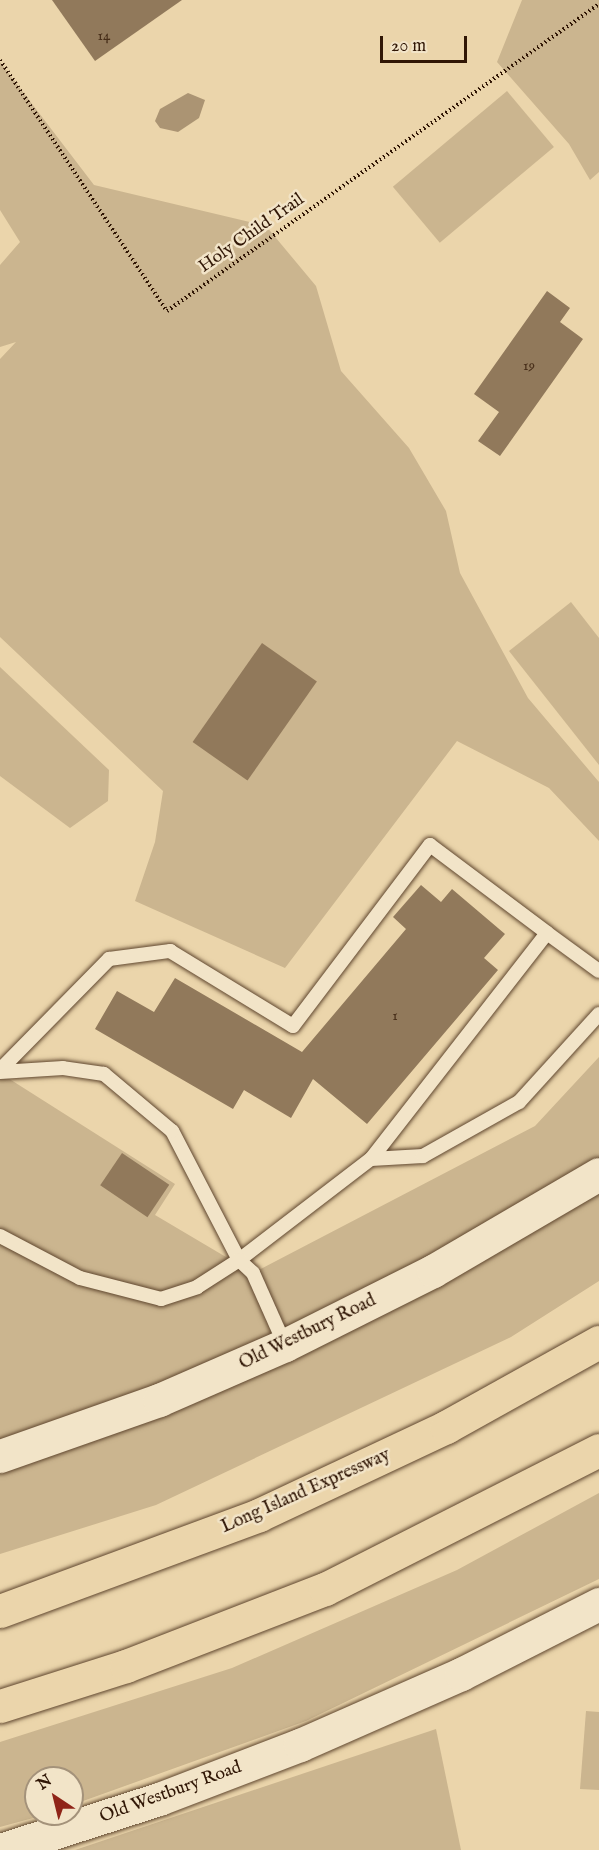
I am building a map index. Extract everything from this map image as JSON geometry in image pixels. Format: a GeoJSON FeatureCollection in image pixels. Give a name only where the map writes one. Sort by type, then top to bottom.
{"type":"FeatureCollection","features":[{"type":"Feature","properties":{"kind":"highway","name":"Long Island Expressway"},"geometry":{"type":"LineString","coordinates":[[0,1611],[259,1515],[446,1427],[599,1342]]}},
{"type":"Feature","properties":{"kind":"highway"},"geometry":{"type":"LineString","coordinates":[[0,1706],[126,1666],[325,1589],[599,1450]]}},
{"type":"Feature","properties":{"kind":"main road","name":"Old Westbury Road"},"geometry":{"type":"LineString","coordinates":[[0,1456],[159,1400],[285,1345],[433,1271],[599,1174]]}},
{"type":"Feature","properties":{"kind":"main road","name":"Old Westbury Road"},"geometry":{"type":"LineString","coordinates":[[0,1850],[159,1799],[300,1745],[461,1674],[599,1604]]}},
{"type":"Feature","properties":{"kind":"lane"},"geometry":{"type":"LineString","coordinates":[[0,1071],[109,959],[170,951],[293,1026],[430,845],[599,971]]}},
{"type":"Feature","properties":{"kind":"lane"},"geometry":{"type":"LineString","coordinates":[[0,1236],[80,1278],[161,1299],[197,1287],[239,1260],[371,1159],[547,933]]}},
{"type":"Feature","properties":{"kind":"lane"},"geometry":{"type":"LineString","coordinates":[[371,1159],[423,1156],[519,1102],[599,1014]]}},
{"type":"Feature","properties":{"kind":"lane"},"geometry":{"type":"LineString","coordinates":[[0,1071],[63,1068],[104,1074],[172,1131],[239,1260],[254,1273],[285,1345]]}},
{"type":"Feature","properties":{"kind":"path","name":"Holy Child Trail"},"geometry":{"type":"LineString","coordinates":[[0,60],[167,311],[599,4]]}},
{"type":"Feature","properties":{"kind":"shaded area"},"geometry":{"type":"Polygon","coordinates":[[[522,0],[599,0],[599,172],[590,180],[569,144],[497,62],[522,0]]]}},
{"type":"Feature","properties":{"kind":"shaded area"},"geometry":{"type":"Polygon","coordinates":[[[0,62],[94,185],[266,226],[316,286],[341,371],[409,448],[446,511],[460,573],[528,698],[599,782],[599,841],[549,788],[457,741],[285,968],[135,901],[155,842],[163,791],[0,637],[0,359],[16,342],[0,347],[0,265],[20,242],[0,210],[0,62]]]}},
{"type":"Feature","properties":{"kind":"shaded area"},"geometry":{"type":"Polygon","coordinates":[[[507,91],[554,147],[440,243],[393,187],[507,91]]]}},
{"type":"Feature","properties":{"kind":"shaded area"},"geometry":{"type":"Polygon","coordinates":[[[188,93],[205,100],[199,118],[178,132],[160,128],[155,121],[160,109],[188,93]]]}},
{"type":"Feature","properties":{"kind":"shaded area"},"geometry":{"type":"Polygon","coordinates":[[[571,602],[599,638],[599,765],[509,651],[571,602]]]}},
{"type":"Feature","properties":{"kind":"shaded area"},"geometry":{"type":"Polygon","coordinates":[[[0,667],[109,770],[108,801],[70,828],[0,776],[0,667]]]}},
{"type":"Feature","properties":{"kind":"shaded area"},"geometry":{"type":"Polygon","coordinates":[[[599,1057],[599,1174],[495,1236],[0,1456],[0,1073],[175,1184],[155,1215],[253,1273],[535,1126],[599,1057]]]}},
{"type":"Feature","properties":{"kind":"shaded area"},"geometry":{"type":"Polygon","coordinates":[[[599,1186],[599,1281],[511,1337],[156,1505],[0,1554],[0,1474],[241,1382],[599,1186]]]}},
{"type":"Feature","properties":{"kind":"shaded area"},"geometry":{"type":"Polygon","coordinates":[[[599,1493],[599,1579],[306,1721],[84,1801],[84,1766],[24,1766],[24,1820],[0,1827],[0,1742],[232,1668],[457,1570],[599,1493]]]}},
{"type":"Feature","properties":{"kind":"shaded area"},"geometry":{"type":"Polygon","coordinates":[[[586,1711],[599,1712],[599,1790],[580,1789],[586,1711]]]}},
{"type":"Feature","properties":{"kind":"shaded area"},"geometry":{"type":"Polygon","coordinates":[[[436,1729],[461,1850],[75,1850],[436,1729]]]}},
{"type":"Feature","properties":{"kind":"building"},"geometry":{"type":"Polygon","coordinates":[[[52,0],[182,0],[95,61],[52,0]]]}},
{"type":"Feature","properties":{"kind":"building"},"geometry":{"type":"Polygon","coordinates":[[[547,291],[570,308],[560,322],[583,339],[500,456],[478,441],[499,412],[474,394],[547,291]]]}},
{"type":"Feature","properties":{"kind":"building"},"geometry":{"type":"Polygon","coordinates":[[[262,643],[317,681],[247,781],[193,742],[262,643]]]}},
{"type":"Feature","properties":{"kind":"building"},"geometry":{"type":"Polygon","coordinates":[[[421,885],[441,902],[452,889],[505,934],[484,958],[498,970],[367,1124],[313,1079],[291,1118],[244,1090],[233,1109],[95,1029],[117,991],[154,1012],[175,978],[302,1052],[406,929],[393,917],[421,885]]]}},
{"type":"Feature","properties":{"kind":"building"},"geometry":{"type":"Polygon","coordinates":[[[122,1153],[169,1185],[147,1217],[100,1185],[122,1153]]]}}]}
